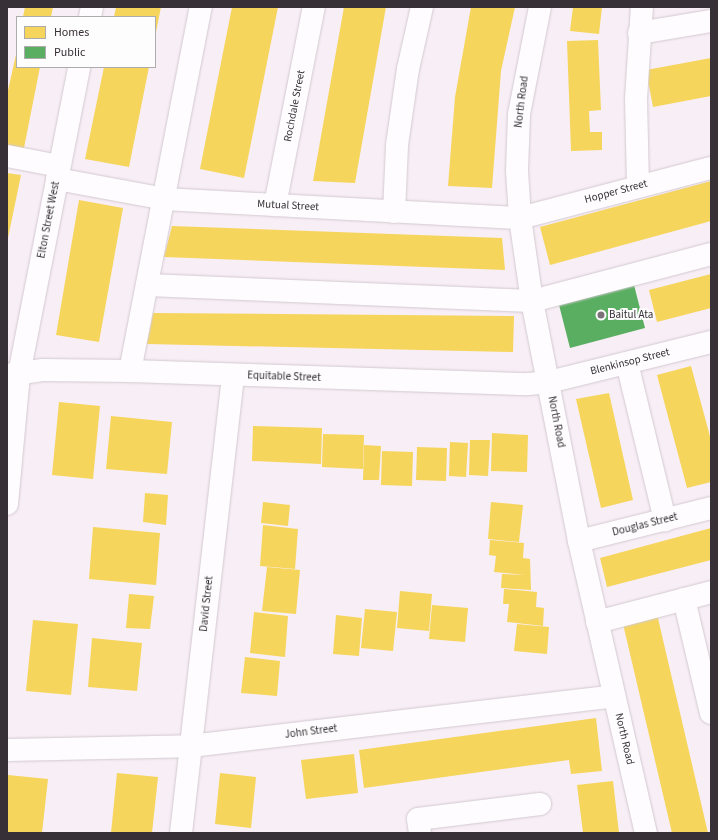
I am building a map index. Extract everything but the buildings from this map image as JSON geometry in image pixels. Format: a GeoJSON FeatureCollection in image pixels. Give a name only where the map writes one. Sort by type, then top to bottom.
{"type":"FeatureCollection","features":[{"type":"Feature","properties":{"kind":"street"},"geometry":{"type":"LineString","coordinates":[[130,371],[166,199],[201,7]]}},
{"type":"Feature","properties":{"kind":"street","name":"Rochdale Street"},"geometry":{"type":"LineString","coordinates":[[275,206],[314,7]]}},
{"type":"Feature","properties":{"kind":"street"},"geometry":{"type":"LineString","coordinates":[[394,212],[398,138],[408,69],[422,7]]}},
{"type":"Feature","properties":{"kind":"street","name":"North Road"},"geometry":{"type":"LineString","coordinates":[[540,7],[519,114],[517,172],[520,218],[532,301],[579,541],[646,833]]}},
{"type":"Feature","properties":{"kind":"street"},"geometry":{"type":"LineString","coordinates":[[638,186],[636,99],[639,34],[642,7]]}},
{"type":"Feature","properties":{"kind":"street"},"geometry":{"type":"LineString","coordinates":[[639,34],[711,20]]}},
{"type":"Feature","properties":{"kind":"street","name":"Elton Street West"},"geometry":{"type":"LineString","coordinates":[[7,504],[13,374],[58,173],[79,68]]}},
{"type":"Feature","properties":{"kind":"street","name":"Mutual Street"},"geometry":{"type":"LineString","coordinates":[[7,156],[58,173],[166,199],[520,218]]}},
{"type":"Feature","properties":{"kind":"street","name":"Hopper Street"},"geometry":{"type":"LineString","coordinates":[[520,218],[711,168]]}},
{"type":"Feature","properties":{"kind":"street"},"geometry":{"type":"LineString","coordinates":[[148,285],[532,301],[711,254]]}},
{"type":"Feature","properties":{"kind":"street","name":"Blenkinsop Street"},"geometry":{"type":"LineString","coordinates":[[549,382],[628,363],[710,346]]}},
{"type":"Feature","properties":{"kind":"street"},"geometry":{"type":"LineString","coordinates":[[628,363],[665,520]]}},
{"type":"Feature","properties":{"kind":"street","name":"Equitable Street"},"geometry":{"type":"LineString","coordinates":[[13,374],[43,370],[130,371],[233,375],[549,382]]}},
{"type":"Feature","properties":{"kind":"street","name":"David Street"},"geometry":{"type":"LineString","coordinates":[[181,833],[233,375]]}},
{"type":"Feature","properties":{"kind":"street","name":"Douglas Street"},"geometry":{"type":"LineString","coordinates":[[579,541],[711,508]]}},
{"type":"Feature","properties":{"kind":"street"},"geometry":{"type":"LineString","coordinates":[[597,622],[711,592]]}},
{"type":"Feature","properties":{"kind":"street"},"geometry":{"type":"LineString","coordinates":[[684,599],[711,713]]}},
{"type":"Feature","properties":{"kind":"street","name":"John Street"},"geometry":{"type":"LineString","coordinates":[[7,750],[191,746],[614,696]]}},
{"type":"Feature","properties":{"kind":"street"},"geometry":{"type":"LineString","coordinates":[[420,833],[418,819],[540,804]]}},
{"type":"Feature","properties":{"kind":"place","name":"Baitul Ata"},"geometry":{"type":"Point","coordinates":[601,315]}}]}
